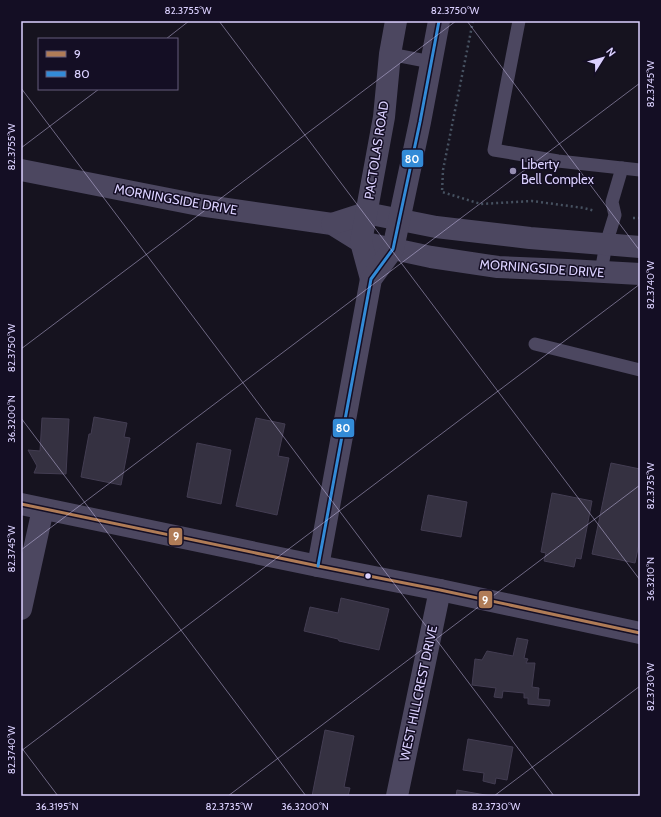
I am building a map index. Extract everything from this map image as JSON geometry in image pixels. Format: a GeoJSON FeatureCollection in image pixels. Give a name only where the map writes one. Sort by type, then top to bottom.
{"type":"FeatureCollection","features":[{"type":"Feature","properties":{"kind":"street","name":"PACTOLAS ROAD"},"geometry":{"type":"LineString","coordinates":[[318,566],[371,278],[361,242],[384,117],[390,54],[396,21]]}},
{"type":"Feature","properties":{"kind":"street","name":"PACTOLAS ROAD"},"geometry":{"type":"LineString","coordinates":[[371,278],[393,249],[420,122],[439,21]]}},
{"type":"Feature","properties":{"kind":"street","name":"MORNINGSIDE DRIVE"},"geometry":{"type":"LineString","coordinates":[[21,170],[199,205],[332,224],[361,242],[431,257],[498,267],[640,274]]}},
{"type":"Feature","properties":{"kind":"street","name":"MORNINGSIDE DRIVE"},"geometry":{"type":"LineString","coordinates":[[332,224],[366,213],[436,227],[530,238],[640,247]]}},
{"type":"Feature","properties":{"kind":"street"},"geometry":{"type":"LineString","coordinates":[[21,504],[440,590],[640,633]]}},
{"type":"Feature","properties":{"kind":"street"},"geometry":{"type":"LineString","coordinates":[[21,609],[43,509]]}},
{"type":"Feature","properties":{"kind":"street","name":"WEST HILLCREST DRIVE"},"geometry":{"type":"LineString","coordinates":[[397,796],[440,590]]}},
{"type":"Feature","properties":{"kind":"lane"},"geometry":{"type":"LineString","coordinates":[[519,21],[494,150],[558,161],[640,170]]}},
{"type":"Feature","properties":{"kind":"lane"},"geometry":{"type":"LineString","coordinates":[[390,54],[431,62]]}},
{"type":"Feature","properties":{"kind":"lane"},"geometry":{"type":"LineString","coordinates":[[601,272],[606,244],[615,215],[612,202],[622,168]]}},
{"type":"Feature","properties":{"kind":"lane"},"geometry":{"type":"LineString","coordinates":[[535,344],[640,370]]}},
{"type":"Feature","properties":{"kind":"building"},"geometry":{"type":"Polygon","coordinates":[[[94,417],[127,423],[124,437],[130,438],[121,485],[81,477],[89,434],[91,434],[94,417]]]}},
{"type":"Feature","properties":{"kind":"building"},"geometry":{"type":"Polygon","coordinates":[[[42,418],[69,419],[66,474],[34,473],[37,466],[28,450],[40,451],[42,418]]]}},
{"type":"Feature","properties":{"kind":"building"},"geometry":{"type":"Polygon","coordinates":[[[256,418],[285,424],[278,456],[289,458],[277,515],[236,506],[256,418]]]}},
{"type":"Feature","properties":{"kind":"building"},"geometry":{"type":"Polygon","coordinates":[[[197,443],[231,450],[221,504],[187,497],[197,443]]]}},
{"type":"Feature","properties":{"kind":"building"},"geometry":{"type":"Polygon","coordinates":[[[611,463],[640,469],[640,539],[635,563],[592,554],[611,463]]]}},
{"type":"Feature","properties":{"kind":"building"},"geometry":{"type":"Polygon","coordinates":[[[552,493],[592,501],[581,559],[576,558],[574,567],[544,561],[546,553],[541,552],[552,493]]]}},
{"type":"Feature","properties":{"kind":"building"},"geometry":{"type":"Polygon","coordinates":[[[428,495],[467,502],[461,537],[421,530],[428,495]]]}},
{"type":"Feature","properties":{"kind":"building"},"geometry":{"type":"Polygon","coordinates":[[[341,598],[389,609],[379,650],[304,631],[310,607],[338,613],[341,598]]]}},
{"type":"Feature","properties":{"kind":"building"},"geometry":{"type":"Polygon","coordinates":[[[517,638],[528,640],[524,658],[528,659],[526,663],[535,663],[532,687],[539,688],[538,699],[550,700],[549,706],[528,704],[528,698],[524,698],[524,693],[503,691],[502,698],[494,697],[496,688],[472,685],[475,659],[482,660],[487,651],[513,656],[517,638]]]}},
{"type":"Feature","properties":{"kind":"building"},"geometry":{"type":"Polygon","coordinates":[[[325,730],[354,736],[344,787],[350,788],[348,796],[312,796],[325,730]]]}},
{"type":"Feature","properties":{"kind":"building"},"geometry":{"type":"Polygon","coordinates":[[[468,739],[513,747],[507,780],[496,778],[495,784],[483,781],[484,773],[463,770],[468,739]]]}},
{"type":"Feature","properties":{"kind":"building"},"geometry":{"type":"Polygon","coordinates":[[[457,790],[491,796],[456,796],[457,790]]]}},
{"type":"Feature","properties":{"kind":"transit line","name":"80"},"geometry":{"type":"LineString","coordinates":[[318,566],[371,279],[393,249],[420,122],[439,21]]}},
{"type":"Feature","properties":{"kind":"transit line","name":"9"},"geometry":{"type":"LineString","coordinates":[[21,504],[440,590],[640,633]]}},
{"type":"Feature","properties":{"kind":"place","name":"Liberty Bell Complex"},"geometry":{"type":"Point","coordinates":[513,171]}}]}
